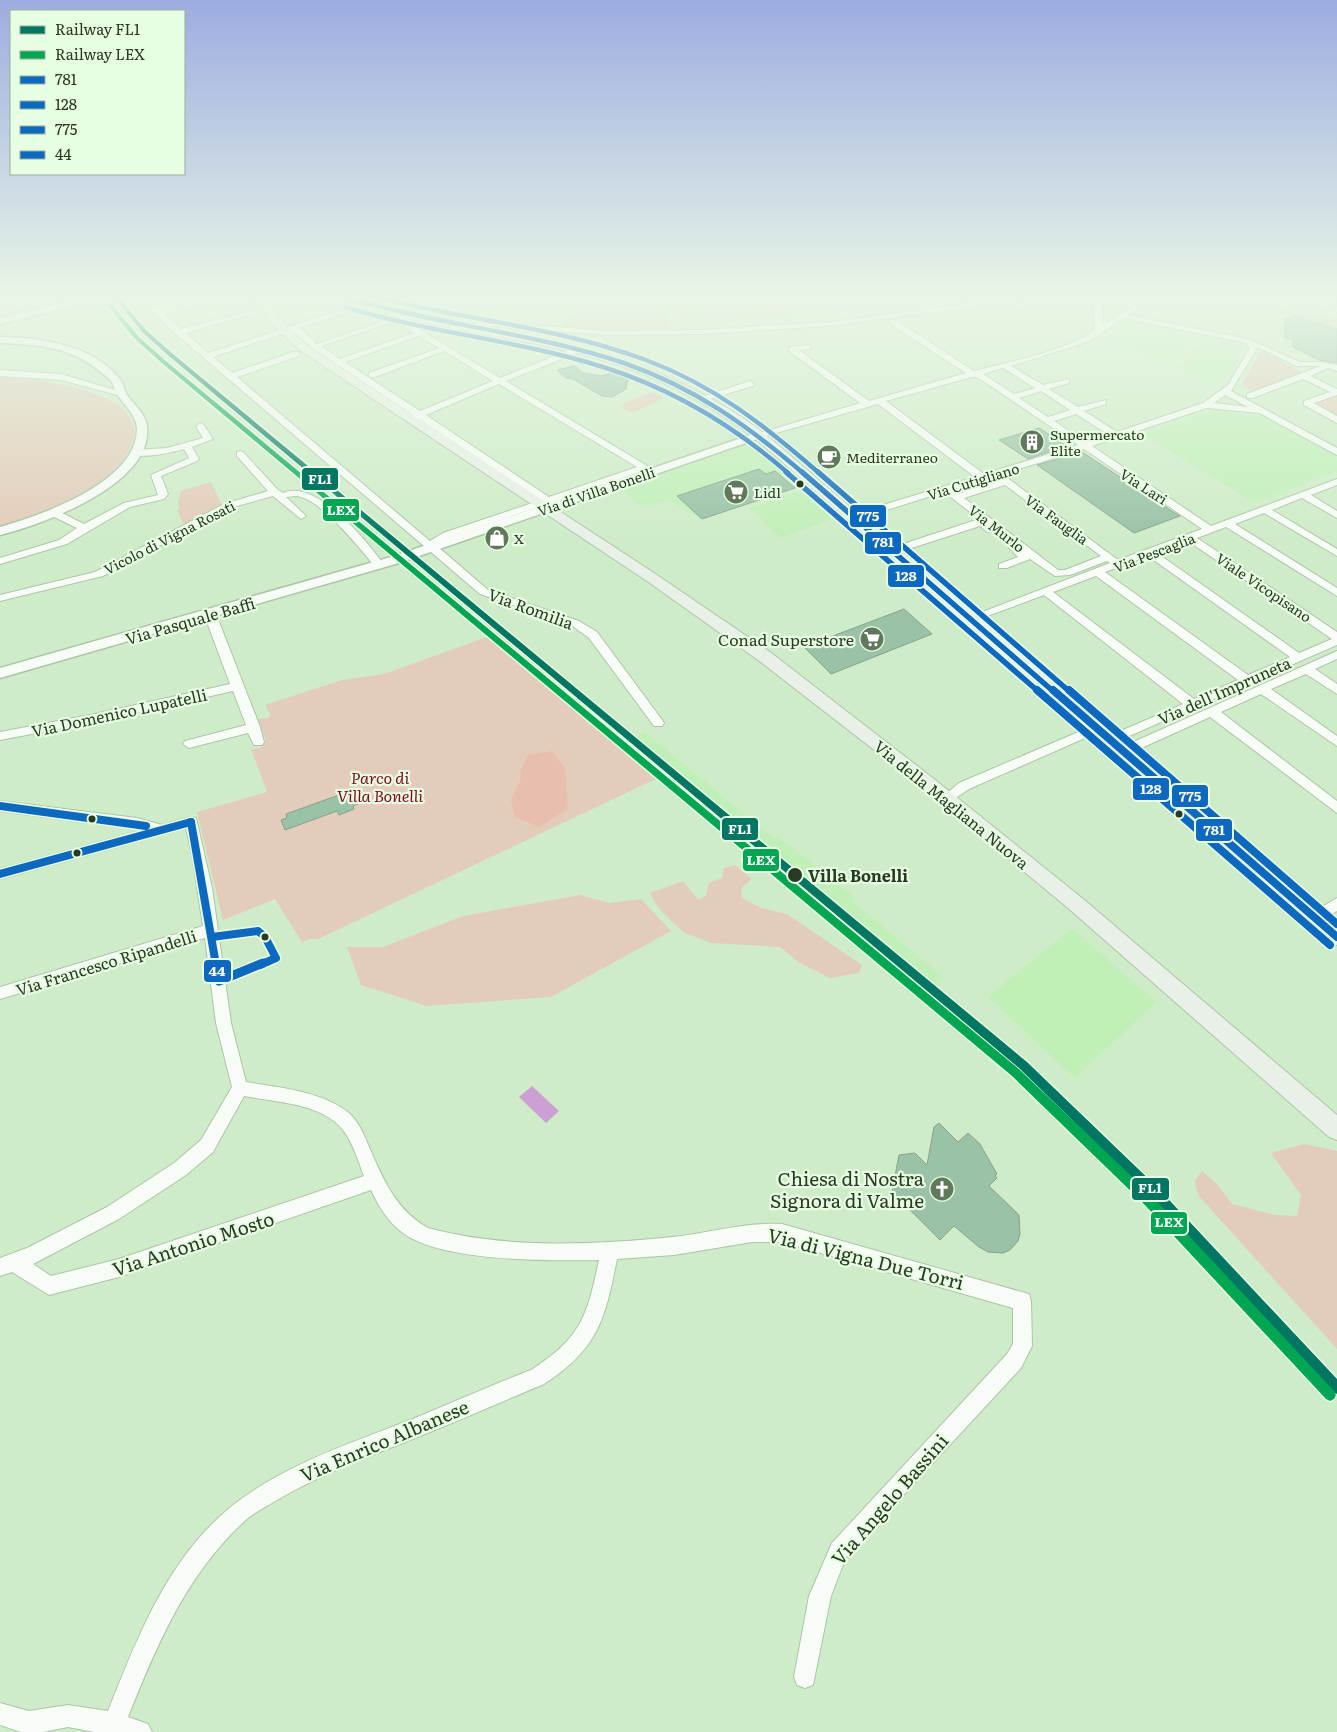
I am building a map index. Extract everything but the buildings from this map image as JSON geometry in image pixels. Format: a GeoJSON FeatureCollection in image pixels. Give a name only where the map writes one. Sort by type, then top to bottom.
{"type":"FeatureCollection","features":[{"type":"Feature","properties":{"kind":"main road","name":"Via della Magliana Nuova"},"geometry":{"type":"LineString","coordinates":[[355,379],[416,417],[756,650],[948,798],[1080,908],[1337,1129]]}},
{"type":"Feature","properties":{"kind":"main road"},"geometry":{"type":"LineString","coordinates":[[660,379],[702,398],[759,435],[1337,937]]}},
{"type":"Feature","properties":{"kind":"street"},"geometry":{"type":"LineString","coordinates":[[67,379],[121,393]]}},
{"type":"Feature","properties":{"kind":"street"},"geometry":{"type":"LineString","coordinates":[[0,531],[54,513],[76,503],[114,477],[136,453],[142,436],[141,423],[138,414],[121,393],[113,379]]}},
{"type":"Feature","properties":{"kind":"street","name":"Via Romilia"},"geometry":{"type":"LineString","coordinates":[[236,379],[317,451],[486,593],[576,623],[593,636],[658,723]]}},
{"type":"Feature","properties":{"kind":"street"},"geometry":{"type":"LineString","coordinates":[[495,379],[647,470]]}},
{"type":"Feature","properties":{"kind":"street"},"geometry":{"type":"LineString","coordinates":[[416,417],[508,379]]}},
{"type":"Feature","properties":{"kind":"street"},"geometry":{"type":"LineString","coordinates":[[833,379],[867,404]]}},
{"type":"Feature","properties":{"kind":"street"},"geometry":{"type":"LineString","coordinates":[[759,435],[960,379]]}},
{"type":"Feature","properties":{"kind":"street"},"geometry":{"type":"LineString","coordinates":[[979,379],[1067,442],[1084,446]]}},
{"type":"Feature","properties":{"kind":"street","name":"Via Lari"},"geometry":{"type":"LineString","coordinates":[[981,379],[1013,397],[1212,530]]}},
{"type":"Feature","properties":{"kind":"street"},"geometry":{"type":"LineString","coordinates":[[1027,379],[1116,435]]}},
{"type":"Feature","properties":{"kind":"street"},"geometry":{"type":"LineString","coordinates":[[1206,405],[1229,389],[1235,379]]}},
{"type":"Feature","properties":{"kind":"street"},"geometry":{"type":"LineString","coordinates":[[1250,396],[1296,379]]}},
{"type":"Feature","properties":{"kind":"street"},"geometry":{"type":"LineString","coordinates":[[1310,379],[1337,392]]}},
{"type":"Feature","properties":{"kind":"street"},"geometry":{"type":"LineString","coordinates":[[1013,397],[1066,381]]}},
{"type":"Feature","properties":{"kind":"street"},"geometry":{"type":"LineString","coordinates":[[702,398],[750,384]]}},
{"type":"Feature","properties":{"kind":"street"},"geometry":{"type":"LineString","coordinates":[[1229,389],[1250,396],[1337,446]]}},
{"type":"Feature","properties":{"kind":"street"},"geometry":{"type":"LineString","coordinates":[[1229,389],[1337,452]]}},
{"type":"Feature","properties":{"kind":"street"},"geometry":{"type":"LineString","coordinates":[[1337,392],[1308,403],[1337,420]]}},
{"type":"Feature","properties":{"kind":"street"},"geometry":{"type":"LineString","coordinates":[[880,401],[983,478]]}},
{"type":"Feature","properties":{"kind":"street"},"geometry":{"type":"LineString","coordinates":[[1048,420],[1102,402]]}},
{"type":"Feature","properties":{"kind":"street"},"geometry":{"type":"LineString","coordinates":[[1206,405],[1268,413]]}},
{"type":"Feature","properties":{"kind":"street","name":"Via Cutigliano"},"geometry":{"type":"LineString","coordinates":[[854,517],[946,493],[983,478],[1206,405]]}},
{"type":"Feature","properties":{"kind":"street"},"geometry":{"type":"LineString","coordinates":[[136,453],[167,451],[208,439],[200,426]]}},
{"type":"Feature","properties":{"kind":"street","name":"Via di Villa Bonelli"},"geometry":{"type":"LineString","coordinates":[[379,565],[544,504],[759,435]]}},
{"type":"Feature","properties":{"kind":"street"},"geometry":{"type":"LineString","coordinates":[[0,561],[63,542],[84,528],[128,505],[161,496],[163,494],[156,475],[194,459],[187,446]]}},
{"type":"Feature","properties":{"kind":"street"},"geometry":{"type":"LineString","coordinates":[[240,454],[301,516]]}},
{"type":"Feature","properties":{"kind":"street","name":"Via Fauglia"},"geometry":{"type":"LineString","coordinates":[[996,474],[1118,564]]}},
{"type":"Feature","properties":{"kind":"street"},"geometry":{"type":"LineString","coordinates":[[958,497],[1006,482]]}},
{"type":"Feature","properties":{"kind":"street","name":"Via Pescaglia"},"geometry":{"type":"LineString","coordinates":[[970,619],[1337,482]]}},
{"type":"Feature","properties":{"kind":"street"},"geometry":{"type":"LineString","coordinates":[[889,549],[973,518],[946,493]]}},
{"type":"Feature","properties":{"kind":"street","name":"Via Murlo"},"geometry":{"type":"LineString","coordinates":[[946,493],[958,497],[1048,567],[1061,574],[1108,557]]}},
{"type":"Feature","properties":{"kind":"street","name":"Vicolo di Vigna Rosati"},"geometry":{"type":"LineString","coordinates":[[0,598],[99,574],[144,552],[227,506],[280,494],[306,495],[318,501],[367,549],[379,565]]}},
{"type":"Feature","properties":{"kind":"street"},"geometry":{"type":"LineString","coordinates":[[1304,495],[1337,515]]}},
{"type":"Feature","properties":{"kind":"street"},"geometry":{"type":"LineString","coordinates":[[1266,510],[1337,553]]}},
{"type":"Feature","properties":{"kind":"street"},"geometry":{"type":"LineString","coordinates":[[54,513],[84,528]]}},
{"type":"Feature","properties":{"kind":"street"},"geometry":{"type":"LineString","coordinates":[[889,549],[981,522],[1025,558],[1003,566]]}},
{"type":"Feature","properties":{"kind":"street","name":"Viale Vicopisano"},"geometry":{"type":"LineString","coordinates":[[1228,524],[1337,593]]}},
{"type":"Feature","properties":{"kind":"street","name":"Viale Vicopisano"},"geometry":{"type":"LineString","coordinates":[[1190,538],[1337,637]]}},
{"type":"Feature","properties":{"kind":"street"},"geometry":{"type":"LineString","coordinates":[[1150,553],[1297,657]]}},
{"type":"Feature","properties":{"kind":"street","name":"Via Pasquale Baffi"},"geometry":{"type":"LineString","coordinates":[[0,673],[379,565]]}},
{"type":"Feature","properties":{"kind":"street"},"geometry":{"type":"LineString","coordinates":[[1098,572],[1246,680]]}},
{"type":"Feature","properties":{"kind":"street"},"geometry":{"type":"LineString","coordinates":[[1045,591],[1192,704]]}},
{"type":"Feature","properties":{"kind":"street"},"geometry":{"type":"LineString","coordinates":[[210,614],[254,727],[258,742]]}},
{"type":"Feature","properties":{"kind":"street","name":"Via dell'Impruneta"},"geometry":{"type":"LineString","coordinates":[[1118,745],[1192,704],[1337,641]]}},
{"type":"Feature","properties":{"kind":"street","name":"Via dell'Impruneta"},"geometry":{"type":"LineString","coordinates":[[1118,745],[1212,712],[1337,655]]}},
{"type":"Feature","properties":{"kind":"street"},"geometry":{"type":"LineString","coordinates":[[1307,669],[1337,690]]}},
{"type":"Feature","properties":{"kind":"street","name":"Via Domenico Lupatelli"},"geometry":{"type":"LineString","coordinates":[[0,736],[95,718],[238,686]]}},
{"type":"Feature","properties":{"kind":"street"},"geometry":{"type":"LineString","coordinates":[[1262,689],[1337,742]]}},
{"type":"Feature","properties":{"kind":"street"},"geometry":{"type":"LineString","coordinates":[[1212,712],[1337,808]]}},
{"type":"Feature","properties":{"kind":"street"},"geometry":{"type":"LineString","coordinates":[[189,744],[254,727]]}},
{"type":"Feature","properties":{"kind":"street"},"geometry":{"type":"LineString","coordinates":[[948,798],[964,786],[1097,728]]}},
{"type":"Feature","properties":{"kind":"street"},"geometry":{"type":"LineString","coordinates":[[0,806],[137,823],[162,830]]}},
{"type":"Feature","properties":{"kind":"street"},"geometry":{"type":"LineString","coordinates":[[0,874],[191,822],[211,930],[230,1056],[240,1088],[207,1146],[180,1169],[113,1213],[7,1265]]}},
{"type":"Feature","properties":{"kind":"street"},"geometry":{"type":"LineString","coordinates":[[1315,918],[1337,904]]}},
{"type":"Feature","properties":{"kind":"street","name":"Via Francesco Ripandelli"},"geometry":{"type":"LineString","coordinates":[[0,993],[211,930]]}},
{"type":"Feature","properties":{"kind":"street","name":"Via di Vigna Due Torri"},"geometry":{"type":"LineString","coordinates":[[240,1088],[326,1108],[343,1118],[354,1133],[382,1197],[400,1219],[425,1236],[472,1247],[610,1250],[704,1242],[754,1231],[782,1233],[1022,1301],[1024,1330],[1022,1346]]}},
{"type":"Feature","properties":{"kind":"street","name":"Via Antonio Mosto"},"geometry":{"type":"LineString","coordinates":[[7,1265],[48,1286],[119,1268],[374,1181]]}},
{"type":"Feature","properties":{"kind":"street","name":"Via Enrico Albanese"},"geometry":{"type":"LineString","coordinates":[[114,1724],[146,1644],[168,1602],[192,1565],[242,1510],[291,1479],[347,1452],[413,1428],[537,1377],[552,1369],[572,1353],[588,1332],[602,1299],[610,1250]]}},
{"type":"Feature","properties":{"kind":"street","name":"Via Angelo Bassini"},"geometry":{"type":"LineString","coordinates":[[805,1677],[818,1598],[827,1572],[839,1550],[1014,1361],[1022,1346]]}},
{"type":"Feature","properties":{"kind":"street"},"geometry":{"type":"LineString","coordinates":[[0,1714],[34,1727],[68,1716],[114,1724],[140,1732]]}},
{"type":"Feature","properties":{"kind":"shaded area"},"geometry":{"type":"Polygon","coordinates":[[[1206,379],[1221,379],[1217,383],[1206,379]]]}},
{"type":"Feature","properties":{"kind":"shaded area"},"geometry":{"type":"Polygon","coordinates":[[[1211,410],[1266,417],[1337,457],[1337,471],[1254,503],[1143,434],[1211,410]]]}},
{"type":"Feature","properties":{"kind":"shaded area"},"geometry":{"type":"Polygon","coordinates":[[[750,442],[802,486],[702,519],[668,500],[649,506],[638,504],[619,487],[750,442]]]}},
{"type":"Feature","properties":{"kind":"shaded area"},"geometry":{"type":"Polygon","coordinates":[[[806,489],[835,518],[781,538],[749,508],[806,489]]]}},
{"type":"Feature","properties":{"kind":"shaded area"},"geometry":{"type":"Polygon","coordinates":[[[644,732],[774,838],[778,836],[856,899],[853,902],[943,977],[925,992],[842,922],[827,920],[750,855],[756,850],[627,742],[644,732]]]}},
{"type":"Feature","properties":{"kind":"shaded area"},"geometry":{"type":"Polygon","coordinates":[[[552,751],[565,768],[568,809],[539,827],[515,817],[511,801],[520,781],[521,769],[528,755],[552,751]]]}},
{"type":"Feature","properties":{"kind":"shaded area"},"geometry":{"type":"Polygon","coordinates":[[[1072,928],[1156,1002],[1075,1078],[988,997],[1072,928]]]}},
{"type":"Feature","properties":{"kind":"shaded area"},"geometry":{"type":"Polygon","coordinates":[[[532,1086],[559,1111],[546,1123],[519,1097],[532,1086]]]}},
{"type":"Feature","properties":{"kind":"green space"},"geometry":{"type":"Polygon","coordinates":[[[0,379],[38,381],[88,391],[110,400],[126,413],[134,428],[130,448],[120,463],[107,476],[73,499],[35,516],[0,527],[0,379]]]}},
{"type":"Feature","properties":{"kind":"green space"},"geometry":{"type":"Polygon","coordinates":[[[1245,379],[1286,379],[1252,391],[1241,385],[1245,379]]]}},
{"type":"Feature","properties":{"kind":"green space"},"geometry":{"type":"Polygon","coordinates":[[[651,392],[665,398],[632,413],[619,406],[651,392]]]}},
{"type":"Feature","properties":{"kind":"green space"},"geometry":{"type":"Polygon","coordinates":[[[1337,395],[1337,418],[1311,405],[1337,395]]]}},
{"type":"Feature","properties":{"kind":"green space"},"geometry":{"type":"Polygon","coordinates":[[[211,482],[222,506],[185,524],[183,523],[177,510],[180,508],[178,503],[181,491],[211,482]]]}},
{"type":"Feature","properties":{"kind":"green space","name":"Parco di Villa Bonelli"},"geometry":{"type":"Polygon","coordinates":[[[498,633],[664,775],[318,939],[309,939],[302,942],[275,899],[223,920],[197,812],[267,792],[251,749],[260,748],[266,741],[258,719],[269,718],[270,713],[265,705],[342,680],[384,674],[498,633]]]}},
{"type":"Feature","properties":{"kind":"green space"},"geometry":{"type":"Polygon","coordinates":[[[735,865],[752,879],[741,888],[742,898],[761,908],[787,914],[862,965],[859,973],[830,978],[800,963],[780,947],[711,943],[683,932],[659,909],[650,893],[683,881],[698,900],[706,896],[709,883],[722,878],[724,868],[735,865]]]}},
{"type":"Feature","properties":{"kind":"green space"},"geometry":{"type":"Polygon","coordinates":[[[580,895],[609,903],[641,899],[671,931],[551,997],[427,1006],[361,985],[347,947],[383,947],[463,916],[580,895]]]}},
{"type":"Feature","properties":{"kind":"green space"},"geometry":{"type":"Polygon","coordinates":[[[1304,1144],[1337,1151],[1337,1349],[1198,1195],[1195,1181],[1202,1171],[1216,1183],[1232,1204],[1275,1215],[1297,1216],[1301,1195],[1271,1153],[1304,1144]]]}},
{"type":"Feature","properties":{"kind":"rail line","name":"LEX"},"geometry":{"type":"LineString","coordinates":[[184,379],[1016,1073],[1146,1198],[1330,1395]]}},
{"type":"Feature","properties":{"kind":"rail line","name":"FL1"},"geometry":{"type":"LineString","coordinates":[[200,379],[1023,1065],[1153,1191],[1337,1388]]}},
{"type":"Feature","properties":{"kind":"transit line","name":"128"},"geometry":{"type":"LineString","coordinates":[[638,379],[699,408],[753,443],[1330,945]]}},
{"type":"Feature","properties":{"kind":"transit line","name":"781"},"geometry":{"type":"LineString","coordinates":[[662,379],[704,399],[759,435],[1337,937]]}},
{"type":"Feature","properties":{"kind":"transit line","name":"775"},"geometry":{"type":"LineString","coordinates":[[688,379],[728,401],[766,427],[1337,924]]}},
{"type":"Feature","properties":{"kind":"transit line","name":"44"},"geometry":{"type":"LineString","coordinates":[[0,806],[146,826]]}},
{"type":"Feature","properties":{"kind":"transit line","name":"44"},"geometry":{"type":"LineString","coordinates":[[191,822],[219,981],[276,958],[265,937],[258,931],[212,937]]}},
{"type":"Feature","properties":{"kind":"transit line","name":"44"},"geometry":{"type":"LineString","coordinates":[[0,874],[191,822]]}},
{"type":"Feature","properties":{"kind":"place","name":"Supermercato Elite"},"geometry":{"type":"Point","coordinates":[1032,442]}},
{"type":"Feature","properties":{"kind":"place","name":"Mediterraneo"},"geometry":{"type":"Point","coordinates":[829,457]}},
{"type":"Feature","properties":{"kind":"place","name":"Lidl"},"geometry":{"type":"Point","coordinates":[736,492]}},
{"type":"Feature","properties":{"kind":"place","name":"X"},"geometry":{"type":"Point","coordinates":[497,538]}},
{"type":"Feature","properties":{"kind":"place","name":"Conad Superstore"},"geometry":{"type":"Point","coordinates":[872,639]}},
{"type":"Feature","properties":{"kind":"place","name":"Villa Bonelli"},"geometry":{"type":"Point","coordinates":[795,875]}},
{"type":"Feature","properties":{"kind":"place","name":"Chiesa di Nostra Signora di Valme"},"geometry":{"type":"Point","coordinates":[942,1189]}}]}
